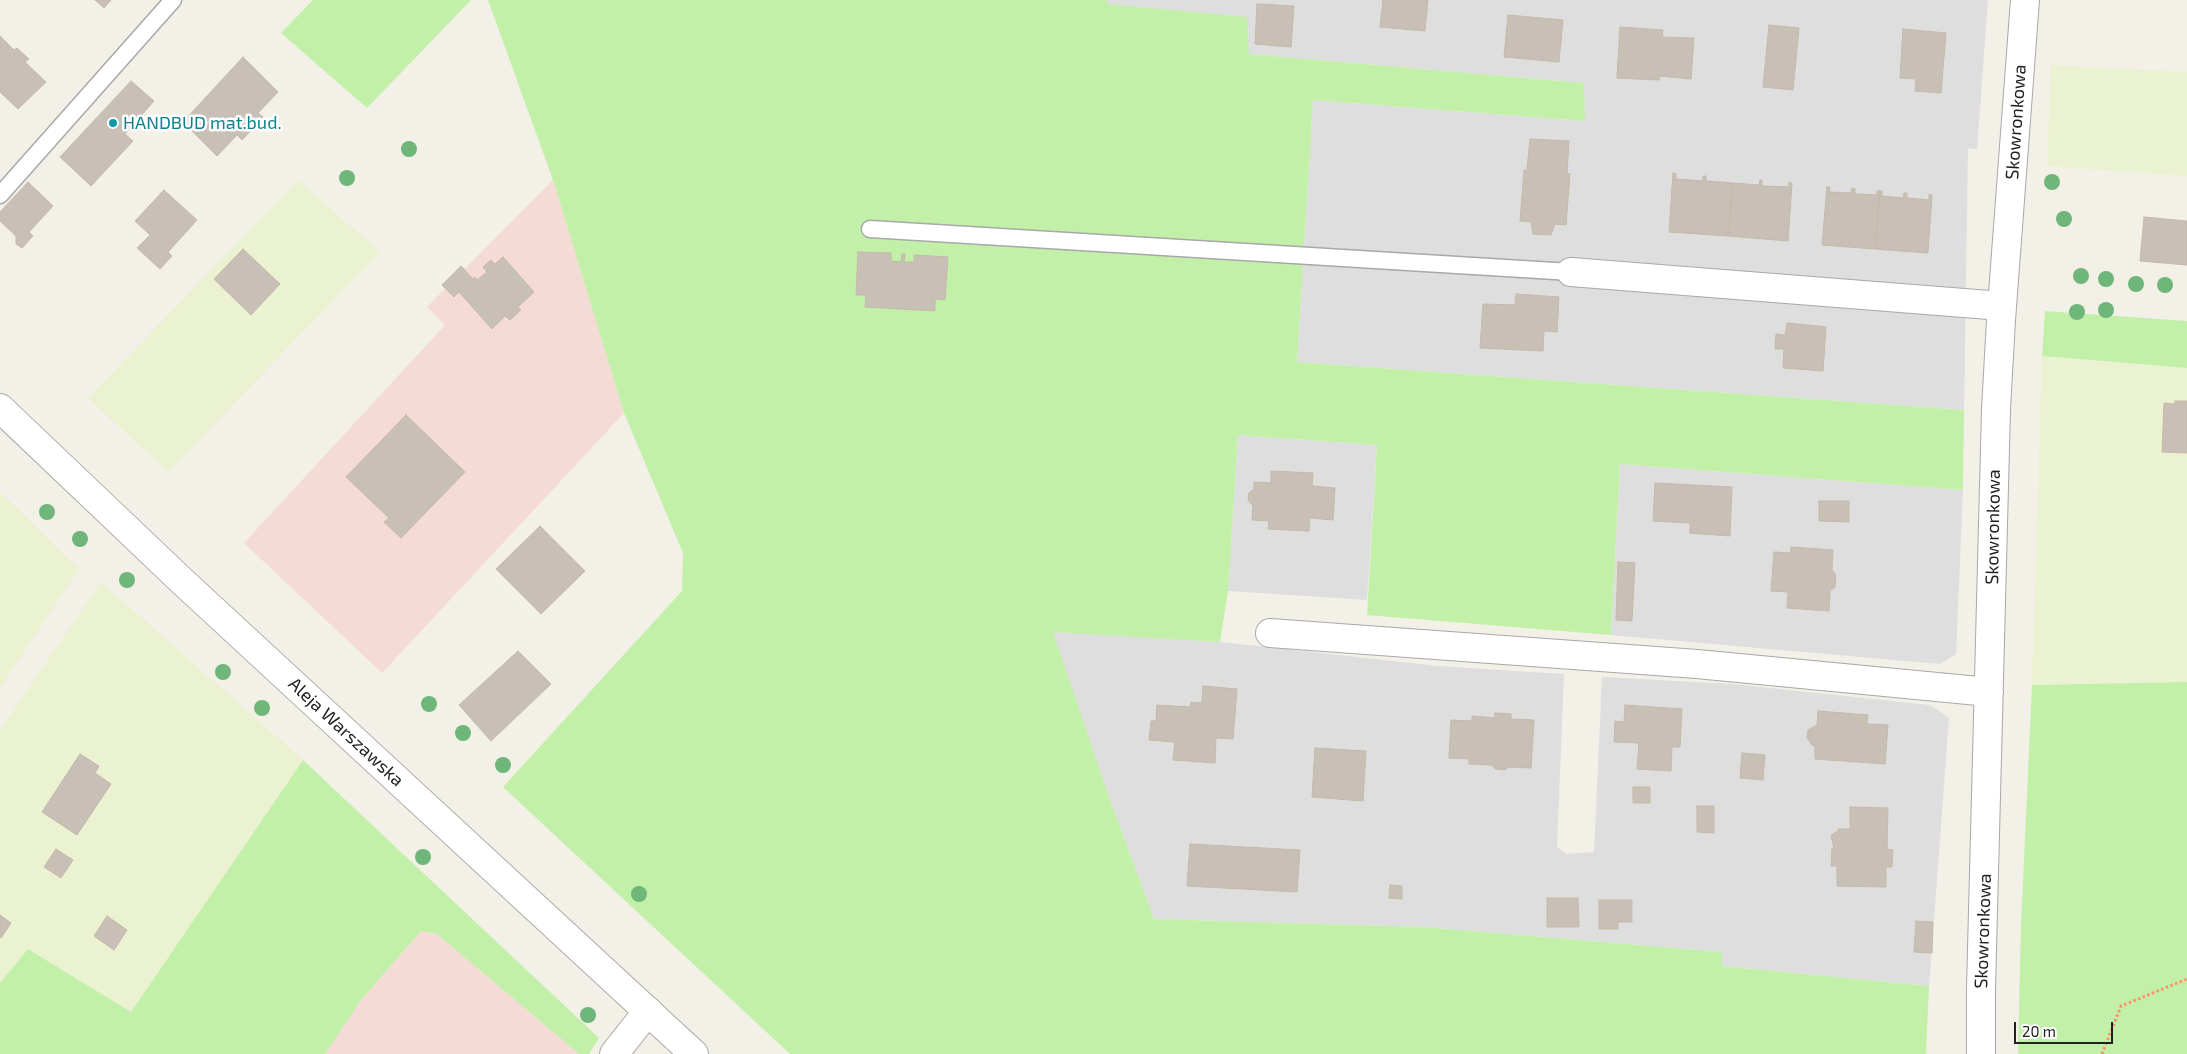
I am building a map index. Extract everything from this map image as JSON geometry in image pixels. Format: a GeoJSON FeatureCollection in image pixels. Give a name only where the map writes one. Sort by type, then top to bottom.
{"type":"FeatureCollection","features":[{"type":"Feature","properties":{"kind":"street","name":"Skowronkowa"},"geometry":{"type":"LineString","coordinates":[[1981,1054],[1981,988],[1995,445],[2002,306],[2025,0]]}},
{"type":"Feature","properties":{"kind":"street"},"geometry":{"type":"LineString","coordinates":[[1571,272],[2002,306]]}},
{"type":"Feature","properties":{"kind":"street","name":"Aleja Warszawska"},"geometry":{"type":"LineString","coordinates":[[2,414],[694,1054]]}},
{"type":"Feature","properties":{"kind":"street"},"geometry":{"type":"LineString","coordinates":[[1270,633],[1697,664],[1989,692]]}},
{"type":"Feature","properties":{"kind":"street"},"geometry":{"type":"LineString","coordinates":[[614,1054],[648,1011]]}},
{"type":"Feature","properties":{"kind":"lane"},"geometry":{"type":"LineString","coordinates":[[0,196],[172,0]]}},
{"type":"Feature","properties":{"kind":"lane"},"geometry":{"type":"LineString","coordinates":[[870,229],[1571,272]]}},
{"type":"Feature","properties":{"kind":"path"},"geometry":{"type":"LineString","coordinates":[[2102,1054],[2121,1006],[2187,979]]}},
{"type":"Feature","properties":{"kind":"shaded area"},"geometry":{"type":"Polygon","coordinates":[[[1106,0],[1988,0],[1977,149],[1968,148],[1964,410],[1297,362],[1313,100],[1584,121],[1584,83],[1248,54],[1248,30],[1106,4],[1106,0]]]}},
{"type":"Feature","properties":{"kind":"shaded area"},"geometry":{"type":"Polygon","coordinates":[[[553,180],[624,413],[382,673],[244,543],[445,325],[427,307],[553,180]]]}},
{"type":"Feature","properties":{"kind":"shaded area"},"geometry":{"type":"Polygon","coordinates":[[[1238,435],[1377,445],[1367,600],[1228,591],[1238,435]]]}},
{"type":"Feature","properties":{"kind":"shaded area"},"geometry":{"type":"Polygon","coordinates":[[[1620,464],[1963,490],[1956,654],[1940,664],[1611,635],[1620,464]]]}},
{"type":"Feature","properties":{"kind":"shaded area"},"geometry":{"type":"Polygon","coordinates":[[[1052,631],[1220,642],[1438,666],[1564,674],[1557,847],[1566,854],[1594,852],[1602,677],[1732,684],[1930,705],[1949,718],[1929,986],[1722,966],[1722,952],[1424,927],[1154,919],[1109,797],[1052,631]]]}},
{"type":"Feature","properties":{"kind":"shaded area"},"geometry":{"type":"Polygon","coordinates":[[[421,931],[437,934],[579,1054],[325,1054],[361,1000],[421,931]]]}},
{"type":"Feature","properties":{"kind":"green space"},"geometry":{"type":"Polygon","coordinates":[[[313,0],[471,0],[367,108],[281,33],[313,0]]]}},
{"type":"Feature","properties":{"kind":"green space"},"geometry":{"type":"Polygon","coordinates":[[[488,0],[1106,0],[1107,4],[1247,17],[1249,54],[1584,83],[1585,121],[1313,100],[1297,362],[1964,410],[1963,490],[1620,464],[1611,635],[1367,615],[1377,445],[1238,435],[1228,591],[1220,642],[1053,632],[1109,797],[1154,919],[1424,927],[1722,952],[1722,966],[1929,986],[1926,1054],[790,1054],[503,787],[682,591],[683,553],[624,413],[553,180],[488,0]]]}},
{"type":"Feature","properties":{"kind":"green space"},"geometry":{"type":"Polygon","coordinates":[[[2051,65],[2187,72],[2187,176],[2047,166],[2051,65]]]}},
{"type":"Feature","properties":{"kind":"green space"},"geometry":{"type":"Polygon","coordinates":[[[298,180],[380,252],[168,472],[88,398],[298,180]]]}},
{"type":"Feature","properties":{"kind":"green space"},"geometry":{"type":"Polygon","coordinates":[[[2045,311],[2187,321],[2187,368],[2042,356],[2045,311]]]}},
{"type":"Feature","properties":{"kind":"green space"},"geometry":{"type":"Polygon","coordinates":[[[2042,356],[2187,368],[2187,682],[2032,685],[2042,356]]]}},
{"type":"Feature","properties":{"kind":"green space"},"geometry":{"type":"Polygon","coordinates":[[[0,492],[79,569],[0,688],[0,492]]]}},
{"type":"Feature","properties":{"kind":"green space"},"geometry":{"type":"Polygon","coordinates":[[[101,582],[303,760],[131,1012],[28,949],[0,983],[0,730],[101,582]]]}},
{"type":"Feature","properties":{"kind":"green space"},"geometry":{"type":"Polygon","coordinates":[[[2187,682],[2187,1054],[2018,1054],[2021,924],[2032,685],[2187,682]]]}},
{"type":"Feature","properties":{"kind":"green space"},"geometry":{"type":"Polygon","coordinates":[[[303,760],[599,1038],[589,1054],[579,1054],[437,934],[421,931],[361,1000],[325,1054],[0,1054],[0,983],[28,949],[131,1012],[303,760]]]}},
{"type":"Feature","properties":{"kind":"building"},"geometry":{"type":"Polygon","coordinates":[[[95,0],[111,0],[104,8],[95,0]]]}},
{"type":"Feature","properties":{"kind":"building"},"geometry":{"type":"Polygon","coordinates":[[[1383,0],[1428,0],[1425,31],[1380,27],[1383,0]]]}},
{"type":"Feature","properties":{"kind":"building"},"geometry":{"type":"Polygon","coordinates":[[[1257,4],[1294,6],[1291,47],[1255,44],[1257,4]]]}},
{"type":"Feature","properties":{"kind":"building"},"geometry":{"type":"Polygon","coordinates":[[[1508,15],[1563,20],[1559,62],[1504,57],[1508,15]]]}},
{"type":"Feature","properties":{"kind":"building"},"geometry":{"type":"Polygon","coordinates":[[[1769,25],[1799,28],[1793,90],[1763,87],[1769,25]]]}},
{"type":"Feature","properties":{"kind":"building"},"geometry":{"type":"Polygon","coordinates":[[[1620,27],[1663,30],[1662,37],[1694,38],[1691,79],[1660,76],[1659,80],[1617,78],[1620,27]]]}},
{"type":"Feature","properties":{"kind":"building"},"geometry":{"type":"Polygon","coordinates":[[[1903,29],[1946,33],[1941,93],[1915,91],[1916,79],[1900,78],[1903,29]]]}},
{"type":"Feature","properties":{"kind":"building"},"geometry":{"type":"Polygon","coordinates":[[[0,36],[14,50],[17,48],[29,59],[25,62],[46,82],[18,109],[0,92],[0,36]]]}},
{"type":"Feature","properties":{"kind":"building"},"geometry":{"type":"Polygon","coordinates":[[[243,57],[278,92],[258,113],[263,117],[242,140],[237,135],[217,156],[183,122],[243,57]]]}},
{"type":"Feature","properties":{"kind":"building","name":"HANDBUD mat.bud."},"geometry":{"type":"Polygon","coordinates":[[[131,81],[154,101],[125,134],[133,141],[91,186],[60,157],[131,81]]]}},
{"type":"Feature","properties":{"kind":"building"},"geometry":{"type":"Polygon","coordinates":[[[1530,139],[1569,141],[1567,173],[1570,174],[1566,225],[1555,224],[1551,235],[1533,234],[1531,222],[1520,221],[1524,170],[1527,170],[1530,139]]]}},
{"type":"Feature","properties":{"kind":"building"},"geometry":{"type":"Polygon","coordinates":[[[1673,173],[1676,174],[1676,179],[1703,181],[1703,176],[1706,176],[1706,181],[1733,183],[1728,236],[1669,232],[1673,173]]]}},
{"type":"Feature","properties":{"kind":"building"},"geometry":{"type":"Polygon","coordinates":[[[1760,180],[1762,180],[1762,186],[1789,187],[1789,182],[1792,183],[1788,241],[1728,236],[1733,183],[1759,185],[1760,180]]]}},
{"type":"Feature","properties":{"kind":"building"},"geometry":{"type":"Polygon","coordinates":[[[28,182],[53,206],[29,232],[33,236],[22,248],[16,244],[16,236],[0,221],[0,212],[28,182]]]}},
{"type":"Feature","properties":{"kind":"building"},"geometry":{"type":"Polygon","coordinates":[[[1827,187],[1830,187],[1829,192],[1851,193],[1852,188],[1855,189],[1855,194],[1877,195],[1877,191],[1880,191],[1875,249],[1822,245],[1827,187]]]}},
{"type":"Feature","properties":{"kind":"building"},"geometry":{"type":"Polygon","coordinates":[[[164,190],[197,220],[168,252],[172,256],[160,269],[137,248],[150,235],[135,221],[164,190]]]}},
{"type":"Feature","properties":{"kind":"building"},"geometry":{"type":"Polygon","coordinates":[[[1880,191],[1882,191],[1882,196],[1903,198],[1904,193],[1907,193],[1907,198],[1929,200],[1929,194],[1932,195],[1928,253],[1875,249],[1880,191]]]}},
{"type":"Feature","properties":{"kind":"building"},"geometry":{"type":"Polygon","coordinates":[[[2144,217],[2187,221],[2187,265],[2140,261],[2144,217]]]}},
{"type":"Feature","properties":{"kind":"building"},"geometry":{"type":"Polygon","coordinates":[[[243,249],[280,284],[251,315],[214,279],[243,249]]]}},
{"type":"Feature","properties":{"kind":"building"},"geometry":{"type":"Polygon","coordinates":[[[858,252],[891,253],[891,261],[901,262],[902,254],[905,254],[904,262],[914,262],[914,255],[948,257],[945,300],[935,299],[935,311],[865,307],[866,295],[856,295],[858,252]]]}},
{"type":"Feature","properties":{"kind":"building"},"geometry":{"type":"Polygon","coordinates":[[[503,257],[534,292],[518,307],[521,310],[510,320],[505,316],[492,329],[459,292],[454,297],[442,285],[461,266],[473,279],[475,277],[477,280],[487,272],[483,267],[491,260],[495,264],[503,257]]]}},
{"type":"Feature","properties":{"kind":"building"},"geometry":{"type":"Polygon","coordinates":[[[1516,294],[1559,297],[1557,332],[1544,331],[1543,351],[1480,348],[1483,304],[1515,305],[1516,294]]]}},
{"type":"Feature","properties":{"kind":"building"},"geometry":{"type":"Polygon","coordinates":[[[1787,323],[1826,327],[1823,371],[1783,368],[1784,349],[1775,349],[1776,334],[1785,335],[1787,323]]]}},
{"type":"Feature","properties":{"kind":"building"},"geometry":{"type":"Polygon","coordinates":[[[2175,401],[2187,401],[2187,453],[2162,452],[2164,403],[2175,404],[2175,401]]]}},
{"type":"Feature","properties":{"kind":"building"},"geometry":{"type":"Polygon","coordinates":[[[406,415],[465,472],[401,538],[384,522],[389,518],[346,477],[406,415]]]}},
{"type":"Feature","properties":{"kind":"building"},"geometry":{"type":"Polygon","coordinates":[[[1271,471],[1313,473],[1312,486],[1335,488],[1333,520],[1310,518],[1309,531],[1268,529],[1269,521],[1252,520],[1253,506],[1248,500],[1249,493],[1254,489],[1254,482],[1271,483],[1271,471]]]}},
{"type":"Feature","properties":{"kind":"building"},"geometry":{"type":"Polygon","coordinates":[[[1655,483],[1732,487],[1730,536],[1690,533],[1690,523],[1653,521],[1655,483]]]}},
{"type":"Feature","properties":{"kind":"building"},"geometry":{"type":"Polygon","coordinates":[[[1819,501],[1849,501],[1849,522],[1819,521],[1819,501]]]}},
{"type":"Feature","properties":{"kind":"building"},"geometry":{"type":"Polygon","coordinates":[[[540,526],[585,571],[541,614],[496,569],[540,526]]]}},
{"type":"Feature","properties":{"kind":"building"},"geometry":{"type":"Polygon","coordinates":[[[1791,547],[1833,550],[1832,570],[1836,575],[1835,587],[1830,591],[1829,611],[1787,608],[1788,592],[1771,591],[1774,552],[1791,553],[1791,547]]]}},
{"type":"Feature","properties":{"kind":"building"},"geometry":{"type":"Polygon","coordinates":[[[1618,562],[1635,563],[1632,621],[1616,620],[1618,562]]]}},
{"type":"Feature","properties":{"kind":"building"},"geometry":{"type":"Polygon","coordinates":[[[518,651],[551,684],[491,741],[459,705],[518,651]]]}},
{"type":"Feature","properties":{"kind":"building"},"geometry":{"type":"Polygon","coordinates":[[[1203,686],[1237,689],[1233,739],[1216,738],[1215,763],[1173,760],[1175,742],[1149,740],[1151,721],[1156,721],[1157,705],[1190,707],[1191,702],[1202,703],[1203,686]]]}},
{"type":"Feature","properties":{"kind":"building"},"geometry":{"type":"Polygon","coordinates":[[[1625,705],[1682,709],[1680,747],[1672,747],[1671,771],[1637,769],[1639,743],[1614,742],[1615,721],[1624,722],[1625,705]]]}},
{"type":"Feature","properties":{"kind":"building"},"geometry":{"type":"Polygon","coordinates":[[[1818,711],[1868,715],[1867,724],[1888,725],[1885,764],[1815,759],[1815,746],[1807,738],[1808,730],[1817,725],[1818,711]]]}},
{"type":"Feature","properties":{"kind":"building"},"geometry":{"type":"Polygon","coordinates":[[[1495,713],[1511,714],[1511,719],[1534,720],[1531,768],[1508,767],[1505,770],[1495,769],[1492,765],[1469,764],[1469,759],[1449,758],[1451,720],[1472,721],[1472,716],[1495,718],[1495,713]]]}},
{"type":"Feature","properties":{"kind":"building"},"geometry":{"type":"Polygon","coordinates":[[[1315,748],[1366,751],[1363,801],[1312,797],[1315,748]]]}},
{"type":"Feature","properties":{"kind":"building"},"geometry":{"type":"Polygon","coordinates":[[[1742,753],[1765,755],[1763,780],[1740,778],[1742,753]]]}},
{"type":"Feature","properties":{"kind":"building"},"geometry":{"type":"Polygon","coordinates":[[[80,754],[99,766],[95,773],[111,784],[77,835],[42,812],[80,754]]]}},
{"type":"Feature","properties":{"kind":"building"},"geometry":{"type":"Polygon","coordinates":[[[1633,787],[1650,787],[1650,803],[1633,803],[1633,787]]]}},
{"type":"Feature","properties":{"kind":"building"},"geometry":{"type":"Polygon","coordinates":[[[1697,806],[1714,806],[1714,833],[1697,832],[1697,806]]]}},
{"type":"Feature","properties":{"kind":"building"},"geometry":{"type":"Polygon","coordinates":[[[1850,807],[1888,808],[1887,849],[1893,850],[1892,867],[1886,867],[1886,887],[1837,886],[1837,866],[1831,866],[1832,848],[1834,848],[1831,836],[1838,832],[1838,829],[1850,829],[1850,807]]]}},
{"type":"Feature","properties":{"kind":"building"},"geometry":{"type":"Polygon","coordinates":[[[1190,844],[1300,850],[1297,892],[1187,886],[1190,844]]]}},
{"type":"Feature","properties":{"kind":"building"},"geometry":{"type":"Polygon","coordinates":[[[56,849],[73,860],[61,878],[44,867],[56,849]]]}},
{"type":"Feature","properties":{"kind":"building"},"geometry":{"type":"Polygon","coordinates":[[[1390,885],[1402,886],[1402,899],[1389,898],[1390,885]]]}},
{"type":"Feature","properties":{"kind":"building"},"geometry":{"type":"Polygon","coordinates":[[[1547,898],[1578,898],[1579,927],[1547,927],[1547,898]]]}},
{"type":"Feature","properties":{"kind":"building"},"geometry":{"type":"Polygon","coordinates":[[[1599,900],[1632,900],[1632,922],[1618,922],[1618,929],[1599,929],[1599,900]]]}},
{"type":"Feature","properties":{"kind":"building"},"geometry":{"type":"Polygon","coordinates":[[[0,915],[11,923],[1,938],[0,937],[0,915]]]}},
{"type":"Feature","properties":{"kind":"building"},"geometry":{"type":"Polygon","coordinates":[[[107,916],[127,930],[114,950],[94,936],[107,916]]]}},
{"type":"Feature","properties":{"kind":"building"},"geometry":{"type":"Polygon","coordinates":[[[1916,921],[1933,922],[1932,953],[1914,952],[1916,921]]]}},
{"type":"Feature","properties":{"kind":"place","name":"HANDBUD mat.bud."},"geometry":{"type":"Point","coordinates":[113,123]}}]}
